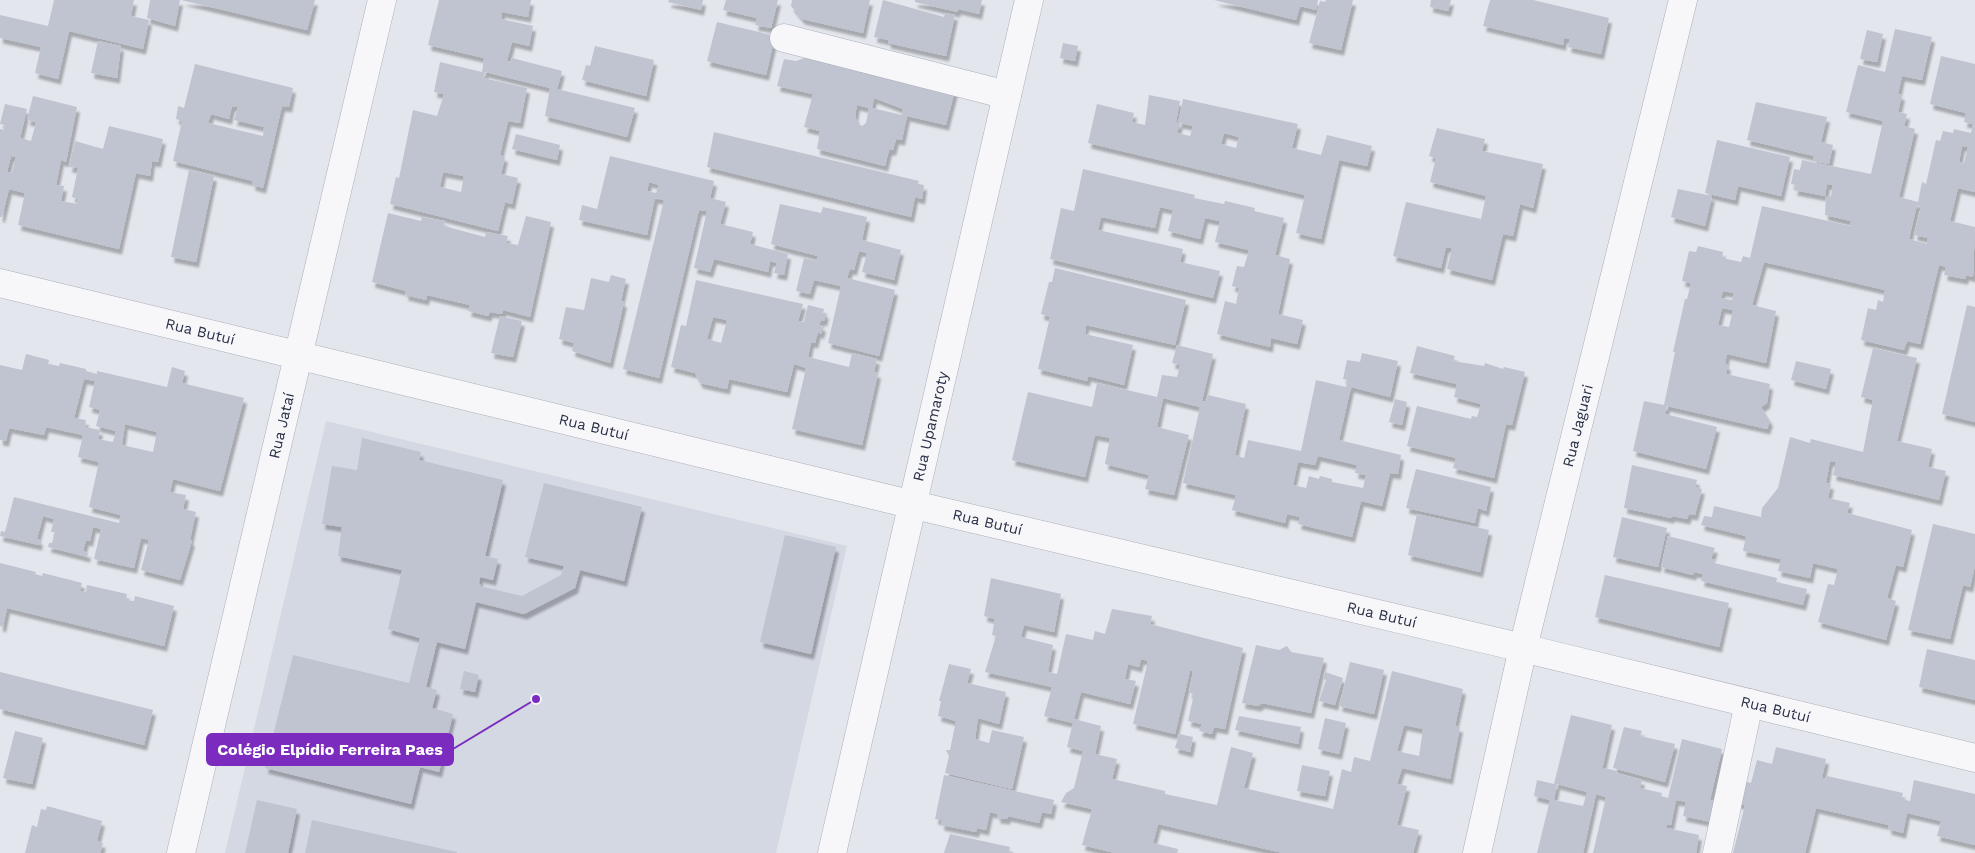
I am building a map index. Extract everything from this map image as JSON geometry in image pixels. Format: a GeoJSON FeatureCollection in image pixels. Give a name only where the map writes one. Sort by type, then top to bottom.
{"type":"FeatureCollection","features":[{"type":"Feature","properties":{"kind":"street","name":"Rua Jataí"},"geometry":{"type":"LineString","coordinates":[[181,853],[300,355],[382,0]]}},
{"type":"Feature","properties":{"kind":"street","name":"Rua Upamaroty"},"geometry":{"type":"LineString","coordinates":[[832,853],[1030,0]]}},
{"type":"Feature","properties":{"kind":"street","name":"Rua Jaguari"},"geometry":{"type":"LineString","coordinates":[[1477,853],[1523,648],[1683,0]]}},
{"type":"Feature","properties":{"kind":"street"},"geometry":{"type":"LineString","coordinates":[[784,38],[1008,95]]}},
{"type":"Feature","properties":{"kind":"street","name":"Rua Butuí"},"geometry":{"type":"LineString","coordinates":[[0,283],[914,505],[1523,648],[1975,758]]}},
{"type":"Feature","properties":{"kind":"street"},"geometry":{"type":"LineString","coordinates":[[1717,853],[1749,703]]}},
{"type":"Feature","properties":{"kind":"shaded area"},"geometry":{"type":"Polygon","coordinates":[[[326,421],[847,546],[776,853],[225,853],[326,421]]]}},
{"type":"Feature","properties":{"kind":"building"},"geometry":{"type":"Polygon","coordinates":[[[54,0],[134,0],[131,16],[149,20],[143,49],[69,31],[58,79],[35,73],[41,47],[0,38],[0,15],[48,26],[54,0]]]}},
{"type":"Feature","properties":{"kind":"building"},"geometry":{"type":"Polygon","coordinates":[[[150,0],[180,0],[175,26],[147,18],[150,0]]]}},
{"type":"Feature","properties":{"kind":"building"},"geometry":{"type":"Polygon","coordinates":[[[181,0],[315,0],[307,30],[181,0]]]}},
{"type":"Feature","properties":{"kind":"building"},"geometry":{"type":"Polygon","coordinates":[[[439,0],[531,0],[528,17],[502,12],[501,19],[533,26],[529,46],[512,42],[507,61],[511,62],[512,58],[562,71],[557,89],[635,108],[627,137],[545,116],[550,88],[485,72],[483,78],[527,88],[520,123],[508,121],[500,155],[505,157],[501,174],[518,178],[512,204],[505,202],[498,231],[390,204],[396,177],[399,178],[413,110],[437,116],[444,94],[434,92],[440,62],[482,72],[484,58],[428,45],[439,0]],[[443,172],[440,187],[461,192],[464,176],[443,172]]]}},
{"type":"Feature","properties":{"kind":"building"},"geometry":{"type":"Polygon","coordinates":[[[669,0],[703,0],[701,10],[668,2],[669,0]]]}},
{"type":"Feature","properties":{"kind":"building"},"geometry":{"type":"Polygon","coordinates":[[[726,0],[778,0],[771,28],[755,25],[757,18],[723,10],[726,0]]]}},
{"type":"Feature","properties":{"kind":"building"},"geometry":{"type":"Polygon","coordinates":[[[792,0],[870,0],[863,33],[802,19],[791,6],[792,0]]]}},
{"type":"Feature","properties":{"kind":"building"},"geometry":{"type":"Polygon","coordinates":[[[883,0],[944,17],[945,13],[955,15],[946,56],[888,43],[888,40],[874,37],[883,0]]]}},
{"type":"Feature","properties":{"kind":"building"},"geometry":{"type":"Polygon","coordinates":[[[915,0],[982,0],[979,14],[958,9],[957,12],[915,2],[915,0]]]}},
{"type":"Feature","properties":{"kind":"building"},"geometry":{"type":"Polygon","coordinates":[[[1214,0],[1318,0],[1316,10],[1300,6],[1296,20],[1214,0]]]}},
{"type":"Feature","properties":{"kind":"building"},"geometry":{"type":"Polygon","coordinates":[[[1326,0],[1353,0],[1341,50],[1309,43],[1320,1],[1325,2],[1326,0]]]}},
{"type":"Feature","properties":{"kind":"building"},"geometry":{"type":"Polygon","coordinates":[[[1431,0],[1451,0],[1448,11],[1430,7],[1431,0]]]}},
{"type":"Feature","properties":{"kind":"building"},"geometry":{"type":"Polygon","coordinates":[[[1490,0],[1533,0],[1609,18],[1601,54],[1568,47],[1570,39],[1564,38],[1563,45],[1483,26],[1490,0]]]}},
{"type":"Feature","properties":{"kind":"building"},"geometry":{"type":"Polygon","coordinates":[[[717,22],[775,36],[766,75],[707,61],[717,22]]]}},
{"type":"Feature","properties":{"kind":"building"},"geometry":{"type":"Polygon","coordinates":[[[1895,29],[1932,37],[1922,80],[1902,76],[1898,94],[1902,95],[1898,112],[1907,114],[1904,126],[1915,129],[1899,197],[1918,202],[1922,182],[1926,184],[1936,140],[1940,141],[1943,131],[1953,133],[1954,129],[1971,133],[1973,124],[1964,122],[1966,113],[1930,104],[1941,56],[1975,64],[1975,192],[1958,188],[1950,221],[1975,227],[1973,277],[1966,275],[1965,279],[1944,275],[1946,267],[1939,265],[1920,344],[1907,341],[1904,350],[1861,340],[1868,308],[1876,310],[1878,300],[1883,302],[1885,290],[1764,262],[1752,305],[1776,311],[1766,363],[1727,354],[1725,364],[1728,365],[1726,374],[1770,384],[1767,403],[1761,407],[1770,421],[1767,429],[1667,406],[1665,414],[1717,427],[1706,469],[1633,451],[1644,401],[1664,405],[1675,352],[1673,352],[1685,299],[1687,299],[1691,283],[1682,281],[1689,251],[1696,252],[1698,246],[1723,252],[1722,258],[1741,262],[1743,256],[1750,258],[1762,206],[1850,226],[1851,221],[1825,215],[1826,196],[1831,196],[1833,185],[1827,184],[1825,196],[1794,190],[1796,185],[1791,184],[1794,169],[1800,170],[1802,160],[1871,174],[1883,121],[1846,112],[1858,65],[1885,72],[1895,29]],[[1962,146],[1959,162],[1964,163],[1968,147],[1962,146]],[[1917,205],[1909,239],[1927,244],[1928,238],[1914,235],[1921,207],[1917,205]],[[1723,291],[1721,298],[1732,300],[1734,293],[1723,291]],[[1722,308],[1718,325],[1729,327],[1733,310],[1722,308]]]}},
{"type":"Feature","properties":{"kind":"building"},"geometry":{"type":"Polygon","coordinates":[[[1867,30],[1883,34],[1877,62],[1860,59],[1867,30]]]}},
{"type":"Feature","properties":{"kind":"building"},"geometry":{"type":"Polygon","coordinates":[[[98,41],[121,46],[117,78],[91,73],[98,41]]]}},
{"type":"Feature","properties":{"kind":"building"},"geometry":{"type":"Polygon","coordinates":[[[1063,43],[1078,46],[1075,61],[1060,58],[1063,43]]]}},
{"type":"Feature","properties":{"kind":"building"},"geometry":{"type":"Polygon","coordinates":[[[595,46],[654,60],[646,96],[582,80],[586,65],[590,66],[595,46]]]}},
{"type":"Feature","properties":{"kind":"building"},"geometry":{"type":"Polygon","coordinates":[[[815,54],[955,90],[946,125],[907,116],[902,140],[896,139],[893,150],[889,150],[885,166],[817,149],[820,131],[804,127],[813,94],[777,86],[784,59],[796,61],[815,54]],[[874,98],[872,108],[902,115],[903,109],[874,98]],[[857,105],[855,116],[858,124],[862,126],[866,123],[869,108],[857,105]]]}},
{"type":"Feature","properties":{"kind":"building"},"geometry":{"type":"Polygon","coordinates":[[[195,64],[293,88],[289,107],[282,106],[263,188],[252,185],[253,181],[173,161],[182,121],[176,119],[178,106],[184,108],[195,64]],[[232,106],[229,119],[211,114],[208,123],[263,136],[264,127],[234,120],[238,107],[232,106]]]}},
{"type":"Feature","properties":{"kind":"building"},"geometry":{"type":"Polygon","coordinates":[[[1149,95],[1180,101],[1176,122],[1178,123],[1183,99],[1298,124],[1292,148],[1321,155],[1327,135],[1372,146],[1367,166],[1339,160],[1321,239],[1296,233],[1305,195],[1088,143],[1097,104],[1134,113],[1132,122],[1145,125],[1149,95]],[[1180,123],[1177,133],[1190,136],[1193,126],[1180,123]],[[1224,133],[1221,144],[1236,148],[1239,137],[1224,133]]]}},
{"type":"Feature","properties":{"kind":"building"},"geometry":{"type":"Polygon","coordinates":[[[33,96],[77,107],[66,162],[61,160],[56,185],[64,186],[61,201],[77,204],[78,199],[72,197],[78,168],[69,167],[75,141],[103,149],[109,126],[163,139],[158,162],[152,161],[150,176],[136,173],[119,249],[18,225],[25,193],[9,189],[2,217],[0,217],[0,129],[4,130],[5,125],[0,124],[5,104],[27,109],[20,138],[31,141],[36,122],[27,120],[33,96]],[[11,156],[7,172],[12,173],[16,157],[11,156]]]}},
{"type":"Feature","properties":{"kind":"building"},"geometry":{"type":"Polygon","coordinates":[[[1756,102],[1827,117],[1821,142],[1833,145],[1829,164],[1813,161],[1814,156],[1747,140],[1756,102]]]}},
{"type":"Feature","properties":{"kind":"building"},"geometry":{"type":"Polygon","coordinates":[[[1437,128],[1485,139],[1482,151],[1543,164],[1533,208],[1520,204],[1513,236],[1503,234],[1492,280],[1447,269],[1452,248],[1446,247],[1441,268],[1393,256],[1406,202],[1481,219],[1486,196],[1430,182],[1436,158],[1429,156],[1437,128]]]}},
{"type":"Feature","properties":{"kind":"building"},"geometry":{"type":"Polygon","coordinates":[[[714,132],[919,181],[918,184],[924,185],[922,199],[915,197],[911,217],[707,167],[714,132]]]}},
{"type":"Feature","properties":{"kind":"building"},"geometry":{"type":"Polygon","coordinates":[[[516,134],[560,145],[557,160],[512,149],[516,134]]]}},
{"type":"Feature","properties":{"kind":"building"},"geometry":{"type":"Polygon","coordinates":[[[1717,140],[1790,157],[1781,196],[1738,186],[1735,200],[1705,193],[1717,140]]]}},
{"type":"Feature","properties":{"kind":"building"},"geometry":{"type":"Polygon","coordinates":[[[610,156],[714,181],[710,198],[726,202],[720,224],[753,232],[750,244],[788,254],[784,275],[774,273],[777,263],[770,261],[768,272],[714,259],[710,272],[694,268],[707,211],[699,210],[659,378],[623,369],[664,200],[655,198],[647,235],[579,220],[582,205],[597,209],[610,156]],[[649,182],[647,191],[656,193],[659,185],[649,182]]]}},
{"type":"Feature","properties":{"kind":"building"},"geometry":{"type":"Polygon","coordinates":[[[1083,169],[1195,195],[1194,198],[1224,204],[1225,201],[1255,208],[1254,211],[1284,218],[1275,255],[1290,259],[1278,314],[1303,320],[1297,344],[1271,338],[1270,347],[1217,334],[1225,301],[1236,304],[1239,288],[1232,286],[1237,266],[1244,267],[1249,250],[1215,242],[1220,221],[1205,218],[1200,239],[1168,231],[1173,210],[1160,207],[1155,228],[1101,217],[1098,230],[1183,249],[1180,262],[1220,271],[1213,298],[1050,259],[1061,208],[1074,211],[1083,169]]]}},
{"type":"Feature","properties":{"kind":"building"},"geometry":{"type":"Polygon","coordinates":[[[189,170],[214,176],[196,262],[171,257],[189,170]]]}},
{"type":"Feature","properties":{"kind":"building"},"geometry":{"type":"Polygon","coordinates":[[[1678,189],[1712,196],[1705,226],[1671,217],[1678,189]]]}},
{"type":"Feature","properties":{"kind":"building"},"geometry":{"type":"Polygon","coordinates":[[[780,204],[821,213],[823,207],[867,217],[862,240],[901,250],[894,280],[862,272],[867,253],[859,251],[854,270],[850,269],[847,278],[895,290],[879,356],[828,343],[841,286],[814,280],[810,294],[796,291],[804,258],[817,261],[818,256],[771,244],[780,204]]]}},
{"type":"Feature","properties":{"kind":"building"},"geometry":{"type":"Polygon","coordinates":[[[388,213],[421,221],[422,217],[445,221],[444,226],[485,237],[486,232],[508,236],[506,243],[518,245],[526,216],[551,222],[530,317],[503,310],[502,314],[490,312],[488,316],[468,311],[470,305],[427,295],[426,300],[405,295],[406,291],[372,282],[388,213]]]}},
{"type":"Feature","properties":{"kind":"building"},"geometry":{"type":"Polygon","coordinates":[[[1055,268],[1186,300],[1175,345],[1086,325],[1085,334],[1133,345],[1124,385],[1088,376],[1087,381],[1038,369],[1050,317],[1041,314],[1049,282],[1052,282],[1055,268]]]}},
{"type":"Feature","properties":{"kind":"building"},"geometry":{"type":"Polygon","coordinates":[[[611,275],[626,279],[621,301],[624,302],[610,363],[572,351],[574,343],[559,339],[566,307],[584,310],[591,278],[609,282],[611,275]]]}},
{"type":"Feature","properties":{"kind":"building"},"geometry":{"type":"Polygon","coordinates":[[[696,280],[803,304],[798,321],[804,322],[808,305],[824,309],[823,313],[826,313],[824,321],[821,320],[819,325],[823,326],[821,334],[818,332],[815,343],[811,342],[808,357],[849,367],[852,353],[877,359],[874,372],[878,373],[862,445],[792,429],[806,368],[794,364],[787,392],[729,379],[727,389],[700,383],[695,373],[671,367],[681,325],[686,326],[696,280]],[[713,317],[707,339],[721,343],[727,320],[713,317]]]}},
{"type":"Feature","properties":{"kind":"building"},"geometry":{"type":"Polygon","coordinates":[[[1967,305],[1975,307],[1975,422],[1942,414],[1967,305]]]}},
{"type":"Feature","properties":{"kind":"building"},"geometry":{"type":"Polygon","coordinates":[[[500,316],[522,321],[513,357],[491,353],[500,316]]]}},
{"type":"Feature","properties":{"kind":"building"},"geometry":{"type":"Polygon","coordinates":[[[1177,345],[1213,354],[1202,401],[1206,401],[1208,395],[1246,404],[1235,455],[1244,458],[1248,440],[1301,451],[1316,380],[1346,387],[1348,380],[1343,379],[1347,360],[1360,362],[1362,353],[1398,361],[1390,397],[1351,387],[1339,440],[1401,455],[1398,474],[1390,473],[1382,506],[1361,501],[1352,537],[1298,524],[1300,517],[1287,514],[1285,523],[1232,510],[1236,495],[1183,483],[1200,407],[1163,398],[1157,427],[1189,435],[1174,495],[1145,489],[1149,475],[1105,464],[1110,438],[1095,435],[1085,477],[1012,460],[1028,392],[1092,407],[1097,383],[1157,397],[1162,375],[1177,377],[1180,365],[1172,363],[1177,345]],[[1318,456],[1315,465],[1298,462],[1293,485],[1306,488],[1309,476],[1319,479],[1320,476],[1332,479],[1332,482],[1363,488],[1366,475],[1355,473],[1357,465],[1318,456]]]}},
{"type":"Feature","properties":{"kind":"building"},"geometry":{"type":"Polygon","coordinates":[[[1417,346],[1455,356],[1453,361],[1484,366],[1485,363],[1503,369],[1504,367],[1525,372],[1512,425],[1506,424],[1494,478],[1453,468],[1456,458],[1407,446],[1417,406],[1471,419],[1472,416],[1477,417],[1481,404],[1454,397],[1457,384],[1410,373],[1417,346]]]}},
{"type":"Feature","properties":{"kind":"building"},"geometry":{"type":"Polygon","coordinates":[[[1873,348],[1917,358],[1897,441],[1932,449],[1928,467],[1946,471],[1939,500],[1833,475],[1836,462],[1830,461],[1826,483],[1831,484],[1828,498],[1850,503],[1847,513],[1912,530],[1903,567],[1896,565],[1887,598],[1896,601],[1886,640],[1818,622],[1828,584],[1834,585],[1838,569],[1813,563],[1810,578],[1778,571],[1781,559],[1743,551],[1746,536],[1701,525],[1704,516],[1712,517],[1714,506],[1761,517],[1762,508],[1778,488],[1790,437],[1810,443],[1811,439],[1863,452],[1873,400],[1861,397],[1873,348]]]}},
{"type":"Feature","properties":{"kind":"building"},"geometry":{"type":"Polygon","coordinates":[[[26,354],[49,360],[48,364],[59,366],[60,363],[86,369],[86,371],[97,374],[97,371],[167,387],[172,367],[185,371],[182,383],[244,398],[220,491],[173,479],[170,492],[186,495],[183,509],[196,512],[190,540],[192,541],[180,580],[141,570],[149,540],[141,538],[134,568],[94,559],[101,529],[93,527],[90,541],[86,540],[83,551],[88,553],[87,557],[48,547],[49,543],[52,543],[55,532],[51,532],[54,519],[43,516],[37,539],[40,540],[39,545],[0,536],[1,531],[5,532],[14,497],[119,523],[121,515],[89,507],[99,462],[78,457],[83,435],[46,427],[44,435],[9,428],[6,441],[0,440],[0,365],[22,370],[26,354]],[[84,379],[74,418],[86,420],[85,427],[100,430],[98,439],[113,442],[116,431],[96,426],[100,410],[89,407],[95,381],[84,379]],[[125,424],[122,445],[153,452],[157,432],[125,424]]]}},
{"type":"Feature","properties":{"kind":"building"},"geometry":{"type":"Polygon","coordinates":[[[1796,361],[1831,369],[1826,389],[1791,380],[1796,361]]]}},
{"type":"Feature","properties":{"kind":"building"},"geometry":{"type":"Polygon","coordinates":[[[1395,399],[1407,402],[1402,425],[1389,422],[1395,399]]]}},
{"type":"Feature","properties":{"kind":"building"},"geometry":{"type":"Polygon","coordinates":[[[362,438],[421,452],[419,460],[503,480],[485,556],[498,559],[493,580],[480,577],[480,586],[522,596],[561,575],[564,566],[525,557],[544,483],[642,507],[624,581],[580,570],[575,588],[524,614],[476,602],[465,649],[437,642],[426,687],[437,690],[432,708],[453,714],[439,772],[420,767],[411,804],[265,768],[293,655],[409,683],[420,638],[388,629],[402,570],[338,556],[342,527],[322,524],[332,466],[357,470],[362,438]]]}},
{"type":"Feature","properties":{"kind":"building"},"geometry":{"type":"Polygon","coordinates":[[[1632,465],[1697,480],[1695,487],[1702,489],[1695,515],[1689,514],[1687,519],[1672,516],[1671,518],[1624,508],[1632,465]]]}},
{"type":"Feature","properties":{"kind":"building"},"geometry":{"type":"Polygon","coordinates":[[[1416,469],[1491,487],[1486,511],[1478,508],[1475,523],[1406,508],[1416,469]]]}},
{"type":"Feature","properties":{"kind":"building"},"geometry":{"type":"Polygon","coordinates":[[[1417,514],[1489,530],[1480,572],[1408,555],[1417,514]]]}},
{"type":"Feature","properties":{"kind":"building"},"geometry":{"type":"Polygon","coordinates":[[[1622,517],[1667,528],[1658,567],[1613,557],[1622,517]]]}},
{"type":"Feature","properties":{"kind":"building"},"geometry":{"type":"Polygon","coordinates":[[[1933,524],[1975,534],[1975,566],[1970,587],[1963,585],[1950,639],[1908,630],[1933,524]]]}},
{"type":"Feature","properties":{"kind":"building"},"geometry":{"type":"Polygon","coordinates":[[[785,535],[836,547],[811,654],[760,642],[785,535]]]}},
{"type":"Feature","properties":{"kind":"building"},"geometry":{"type":"Polygon","coordinates":[[[1668,536],[1715,548],[1711,559],[1715,560],[1714,563],[1777,578],[1776,582],[1807,589],[1803,605],[1701,581],[1703,574],[1694,572],[1693,575],[1661,567],[1668,536]]]}},
{"type":"Feature","properties":{"kind":"building"},"geometry":{"type":"Polygon","coordinates":[[[0,563],[36,572],[35,574],[42,576],[43,573],[82,583],[80,591],[86,592],[87,585],[127,594],[126,600],[134,601],[135,596],[174,606],[164,646],[7,608],[3,627],[0,626],[0,563]]]}},
{"type":"Feature","properties":{"kind":"building"},"geometry":{"type":"Polygon","coordinates":[[[1605,575],[1729,603],[1719,647],[1595,617],[1605,575]]]}},
{"type":"Feature","properties":{"kind":"building"},"geometry":{"type":"Polygon","coordinates":[[[991,578],[1061,594],[1054,632],[1024,625],[1021,637],[1053,645],[1048,672],[1057,674],[1066,634],[1093,640],[1095,631],[1105,634],[1112,609],[1152,616],[1150,624],[1243,648],[1225,729],[1214,727],[1212,734],[1199,731],[1202,724],[1188,721],[1194,694],[1189,693],[1193,671],[1190,671],[1175,734],[1133,724],[1148,661],[1141,659],[1139,667],[1128,664],[1125,679],[1136,681],[1130,704],[1081,692],[1074,719],[1101,726],[1095,754],[1117,759],[1112,779],[1165,791],[1165,794],[1217,805],[1231,747],[1253,753],[1244,788],[1333,809],[1342,769],[1351,772],[1354,757],[1370,761],[1392,671],[1463,689],[1455,726],[1460,727],[1450,779],[1402,768],[1397,784],[1407,786],[1397,825],[1419,830],[1413,853],[1283,853],[1158,824],[1153,843],[1178,849],[1177,853],[1115,853],[1082,845],[1092,809],[1061,802],[1066,793],[1074,788],[1083,751],[1067,747],[1073,723],[1044,716],[1052,687],[985,672],[996,636],[992,635],[995,619],[984,616],[991,578]],[[1404,725],[1397,751],[1419,756],[1423,729],[1404,725]]]}},
{"type":"Feature","properties":{"kind":"building"},"geometry":{"type":"Polygon","coordinates":[[[1256,645],[1279,650],[1287,646],[1291,652],[1324,658],[1311,713],[1262,703],[1258,706],[1242,703],[1256,645]]]}},
{"type":"Feature","properties":{"kind":"building"},"geometry":{"type":"Polygon","coordinates":[[[1927,649],[1975,660],[1975,700],[1919,687],[1927,649]]]}},
{"type":"Feature","properties":{"kind":"building"},"geometry":{"type":"Polygon","coordinates":[[[1350,662],[1384,670],[1374,714],[1339,706],[1350,662]]]}},
{"type":"Feature","properties":{"kind":"building"},"geometry":{"type":"Polygon","coordinates":[[[949,664],[971,669],[967,683],[1006,692],[999,724],[978,718],[975,739],[989,743],[992,730],[1024,737],[1012,789],[945,773],[949,756],[946,750],[950,750],[956,721],[938,716],[941,701],[939,701],[949,664]]]}},
{"type":"Feature","properties":{"kind":"building"},"geometry":{"type":"Polygon","coordinates":[[[464,671],[479,675],[475,692],[460,689],[464,671]]]}},
{"type":"Feature","properties":{"kind":"building"},"geometry":{"type":"Polygon","coordinates":[[[0,672],[153,710],[144,745],[0,709],[0,672]]]}},
{"type":"Feature","properties":{"kind":"building"},"geometry":{"type":"Polygon","coordinates":[[[1325,672],[1343,678],[1335,705],[1319,701],[1326,680],[1323,679],[1325,672]]]}},
{"type":"Feature","properties":{"kind":"building"},"geometry":{"type":"Polygon","coordinates":[[[1571,715],[1612,725],[1602,770],[1605,768],[1617,771],[1616,773],[1642,780],[1640,788],[1662,793],[1661,796],[1668,798],[1682,739],[1722,749],[1710,800],[1721,802],[1716,823],[1683,816],[1686,802],[1676,800],[1671,825],[1667,825],[1667,828],[1699,835],[1696,853],[1593,853],[1606,797],[1596,794],[1583,853],[1537,853],[1550,800],[1534,796],[1537,780],[1554,784],[1571,715]],[[1557,784],[1554,800],[1583,806],[1587,792],[1557,784]]]}},
{"type":"Feature","properties":{"kind":"building"},"geometry":{"type":"Polygon","coordinates":[[[1239,716],[1301,727],[1298,744],[1235,730],[1239,716]]]}},
{"type":"Feature","properties":{"kind":"building"},"geometry":{"type":"Polygon","coordinates":[[[1325,718],[1346,723],[1339,754],[1318,749],[1325,718]]]}},
{"type":"Feature","properties":{"kind":"building"},"geometry":{"type":"Polygon","coordinates":[[[1624,727],[1642,731],[1640,736],[1675,744],[1665,782],[1613,768],[1624,727]]]}},
{"type":"Feature","properties":{"kind":"building"},"geometry":{"type":"Polygon","coordinates":[[[15,731],[43,738],[32,784],[3,778],[15,731]]]}},
{"type":"Feature","properties":{"kind":"building"},"geometry":{"type":"Polygon","coordinates":[[[1179,734],[1193,737],[1190,752],[1175,748],[1179,734]]]}},
{"type":"Feature","properties":{"kind":"building"},"geometry":{"type":"Polygon","coordinates":[[[1776,747],[1826,759],[1822,778],[1826,779],[1827,776],[1903,793],[1901,799],[1910,801],[1914,780],[1975,794],[1975,845],[1937,836],[1941,821],[1907,813],[1903,833],[1888,829],[1889,825],[1816,808],[1805,853],[1733,853],[1745,805],[1733,802],[1738,779],[1751,783],[1757,760],[1772,764],[1776,747]]]}},
{"type":"Feature","properties":{"kind":"building"},"geometry":{"type":"Polygon","coordinates":[[[1302,765],[1330,771],[1325,796],[1297,791],[1302,765]]]}},
{"type":"Feature","properties":{"kind":"building"},"geometry":{"type":"Polygon","coordinates":[[[944,775],[1054,800],[1051,814],[1042,812],[1039,823],[1008,816],[1007,819],[997,818],[998,814],[990,812],[986,830],[977,828],[976,832],[941,825],[942,820],[935,819],[944,775]]]}},
{"type":"Feature","properties":{"kind":"building"},"geometry":{"type":"Polygon","coordinates":[[[257,800],[297,809],[288,853],[245,853],[257,800]]]}},
{"type":"Feature","properties":{"kind":"building"},"geometry":{"type":"Polygon","coordinates":[[[47,806],[102,821],[97,841],[103,843],[100,853],[25,853],[32,825],[37,827],[41,809],[46,810],[47,806]]]}},
{"type":"Feature","properties":{"kind":"building"},"geometry":{"type":"Polygon","coordinates":[[[312,820],[457,852],[457,853],[305,853],[312,820]]]}},
{"type":"Feature","properties":{"kind":"building"},"geometry":{"type":"Polygon","coordinates":[[[950,834],[1010,847],[1009,853],[944,853],[950,834]]]}},
{"type":"Feature","properties":{"kind":"place","name":"Colégio Elpídio Ferreira Paes"},"geometry":{"type":"Point","coordinates":[536,699]}}]}
